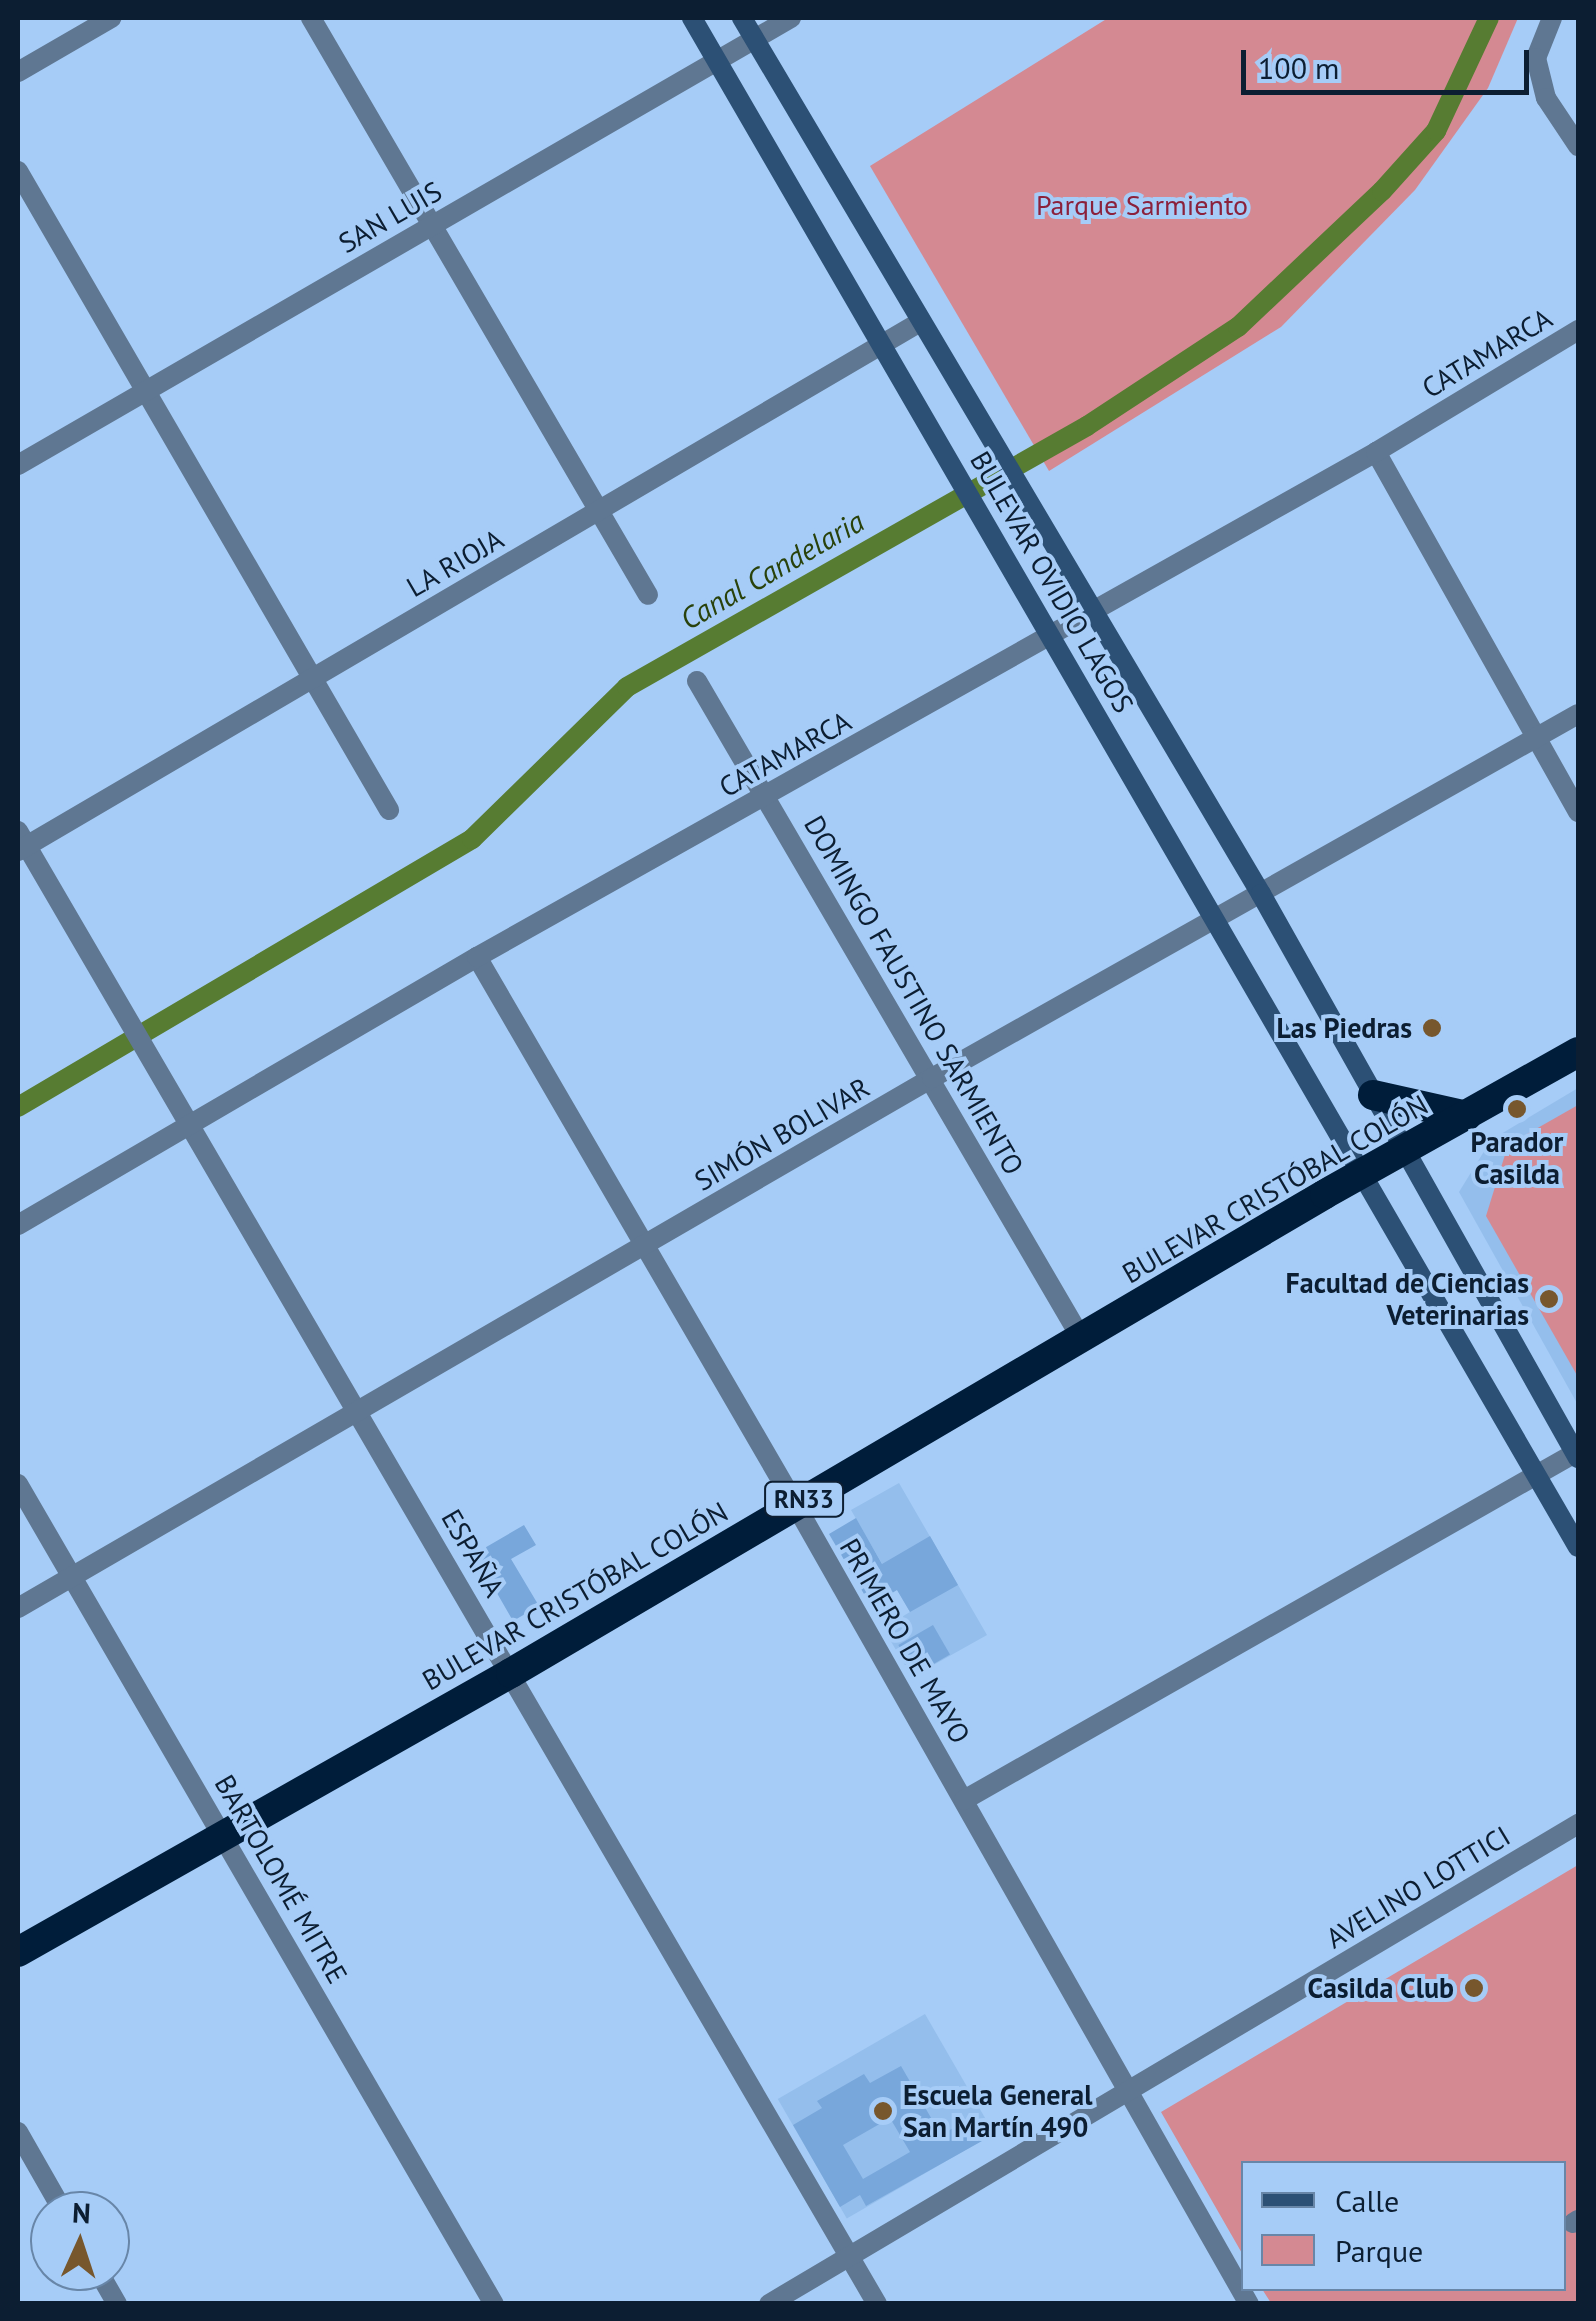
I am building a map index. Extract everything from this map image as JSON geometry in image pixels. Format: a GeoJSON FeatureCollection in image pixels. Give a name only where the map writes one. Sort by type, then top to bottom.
{"type":"FeatureCollection","features":[{"type":"Feature","properties":{"kind":"highway","name":"BULEVAR CRISTÓBAL COLÓN"},"geometry":{"type":"LineString","coordinates":[[18,1952],[510,1673],[1578,1052]]}},
{"type":"Feature","properties":{"kind":"highway"},"geometry":{"type":"LineString","coordinates":[[1373,1095],[1467,1116]]}},
{"type":"Feature","properties":{"kind":"main road","name":"BULEVAR OVIDIO LAGOS"},"geometry":{"type":"LineString","coordinates":[[692,18],[1578,1547]]}},
{"type":"Feature","properties":{"kind":"main road","name":"BULEVAR OVIDIO LAGOS"},"geometry":{"type":"LineString","coordinates":[[742,18],[1261,894],[1577,1456]]}},
{"type":"Feature","properties":{"kind":"street"},"geometry":{"type":"LineString","coordinates":[[18,72],[111,18]]}},
{"type":"Feature","properties":{"kind":"street"},"geometry":{"type":"LineString","coordinates":[[311,18],[648,595]]}},
{"type":"Feature","properties":{"kind":"street","name":"SAN LUIS"},"geometry":{"type":"LineString","coordinates":[[18,465],[791,18]]}},
{"type":"Feature","properties":{"kind":"street"},"geometry":{"type":"LineString","coordinates":[[1552,18],[1536,58],[1546,98],[1578,146]]}},
{"type":"Feature","properties":{"kind":"street"},"geometry":{"type":"LineString","coordinates":[[18,171],[389,810]]}},
{"type":"Feature","properties":{"kind":"street","name":"LA RIOJA"},"geometry":{"type":"LineString","coordinates":[[20,843],[312,678],[920,322]]}},
{"type":"Feature","properties":{"kind":"street","name":"CATAMARCA"},"geometry":{"type":"LineString","coordinates":[[18,1225],[477,957],[1376,452],[1578,330]]}},
{"type":"Feature","properties":{"kind":"street"},"geometry":{"type":"LineString","coordinates":[[1376,452],[1578,812]]}},
{"type":"Feature","properties":{"kind":"street","name":"DOMINGO FAUSTINO SARMIENTO"},"geometry":{"type":"LineString","coordinates":[[697,681],[1081,1338]]}},
{"type":"Feature","properties":{"kind":"street","name":"SIMÓN BOLIVAR"},"geometry":{"type":"LineString","coordinates":[[18,1608],[932,1078],[1578,714]]}},
{"type":"Feature","properties":{"kind":"street","name":"ESPAÑA"},"geometry":{"type":"LineString","coordinates":[[20,843],[359,1411],[877,2304]]}},
{"type":"Feature","properties":{"kind":"street","name":"PRIMERO DE MAYO"},"geometry":{"type":"LineString","coordinates":[[477,957],[795,1504],[1248,2304]]}},
{"type":"Feature","properties":{"kind":"street"},"geometry":{"type":"LineString","coordinates":[[964,1800],[1537,1475],[1577,1456]]}},
{"type":"Feature","properties":{"kind":"street","name":"BARTOLOMÉ MITRE"},"geometry":{"type":"LineString","coordinates":[[18,1484],[494,2304]]}},
{"type":"Feature","properties":{"kind":"street","name":"AVELINO LOTTICI"},"geometry":{"type":"LineString","coordinates":[[769,2304],[1578,1824]]}},
{"type":"Feature","properties":{"kind":"street"},"geometry":{"type":"LineString","coordinates":[[18,2132],[52,2191]]}},
{"type":"Feature","properties":{"kind":"shaded area","name":"Facultad de Ciencias Veterinarias"},"geometry":{"type":"Polygon","coordinates":[[[1578,1088],[1578,1405],[1459,1192],[1491,1140],[1578,1088]]]}},
{"type":"Feature","properties":{"kind":"shaded area"},"geometry":{"type":"Polygon","coordinates":[[[899,1483],[987,1635],[912,1677],[883,1628],[910,1612],[851,1510],[899,1483]]]}},
{"type":"Feature","properties":{"kind":"shaded area","name":"Escuela General San Martín 490"},"geometry":{"type":"Polygon","coordinates":[[[925,2014],[994,2134],[847,2219],[778,2099],[925,2014]]]}},
{"type":"Feature","properties":{"kind":"green space","name":"Parque Sarmiento"},"geometry":{"type":"Polygon","coordinates":[[[1108,18],[1518,18],[1488,88],[1415,190],[1281,327],[1049,471],[870,166],[1108,18]]]}},
{"type":"Feature","properties":{"kind":"green space","name":"Facultad de Ciencias Veterinarias"},"geometry":{"type":"Polygon","coordinates":[[[1578,1105],[1578,1377],[1486,1216],[1508,1145],[1578,1105]]]}},
{"type":"Feature","properties":{"kind":"green space","name":"Casilda Club"},"geometry":{"type":"Polygon","coordinates":[[[1578,1865],[1578,2303],[1271,2303],[1263,2291],[1566,2291],[1566,2161],[1241,2161],[1241,2252],[1161,2112],[1578,1865]]]}},
{"type":"Feature","properties":{"kind":"building"},"geometry":{"type":"Polygon","coordinates":[[[856,1518],[882,1564],[930,1536],[958,1585],[910,1612],[897,1590],[871,1606],[829,1534],[856,1518]]]}},
{"type":"Feature","properties":{"kind":"building"},"geometry":{"type":"Polygon","coordinates":[[[524,1525],[536,1545],[511,1559],[539,1606],[513,1621],[486,1574],[480,1577],[469,1557],[524,1525]]]}},
{"type":"Feature","properties":{"kind":"building"},"geometry":{"type":"Polygon","coordinates":[[[933,1625],[950,1654],[915,1674],[898,1645],[933,1625]]]}},
{"type":"Feature","properties":{"kind":"building"},"geometry":{"type":"Polygon","coordinates":[[[901,2066],[941,2135],[969,2119],[982,2141],[866,2206],[860,2195],[840,2207],[793,2125],[822,2108],[817,2101],[864,2074],[870,2083],[901,2066]],[[890,2118],[843,2145],[863,2179],[910,2152],[890,2118]]]}},
{"type":"Feature","properties":{"kind":"waterway","name":"Canal Candelaria"},"geometry":{"type":"LineString","coordinates":[[18,1107],[472,839],[627,687],[1087,426],[1238,327],[1382,191],[1436,131],[1489,18]]}},
{"type":"Feature","properties":{"kind":"place","name":"Las Piedras"},"geometry":{"type":"Point","coordinates":[1432,1028]}},
{"type":"Feature","properties":{"kind":"place","name":"Parador Casilda"},"geometry":{"type":"Point","coordinates":[1517,1109]}},
{"type":"Feature","properties":{"kind":"place","name":"Facultad de Ciencias Veterinarias"},"geometry":{"type":"Point","coordinates":[1549,1299]}},
{"type":"Feature","properties":{"kind":"place","name":"Casilda Club"},"geometry":{"type":"Point","coordinates":[1474,1988]}},
{"type":"Feature","properties":{"kind":"place","name":"Escuela General San Martín 490"},"geometry":{"type":"Point","coordinates":[883,2111]}}]}
